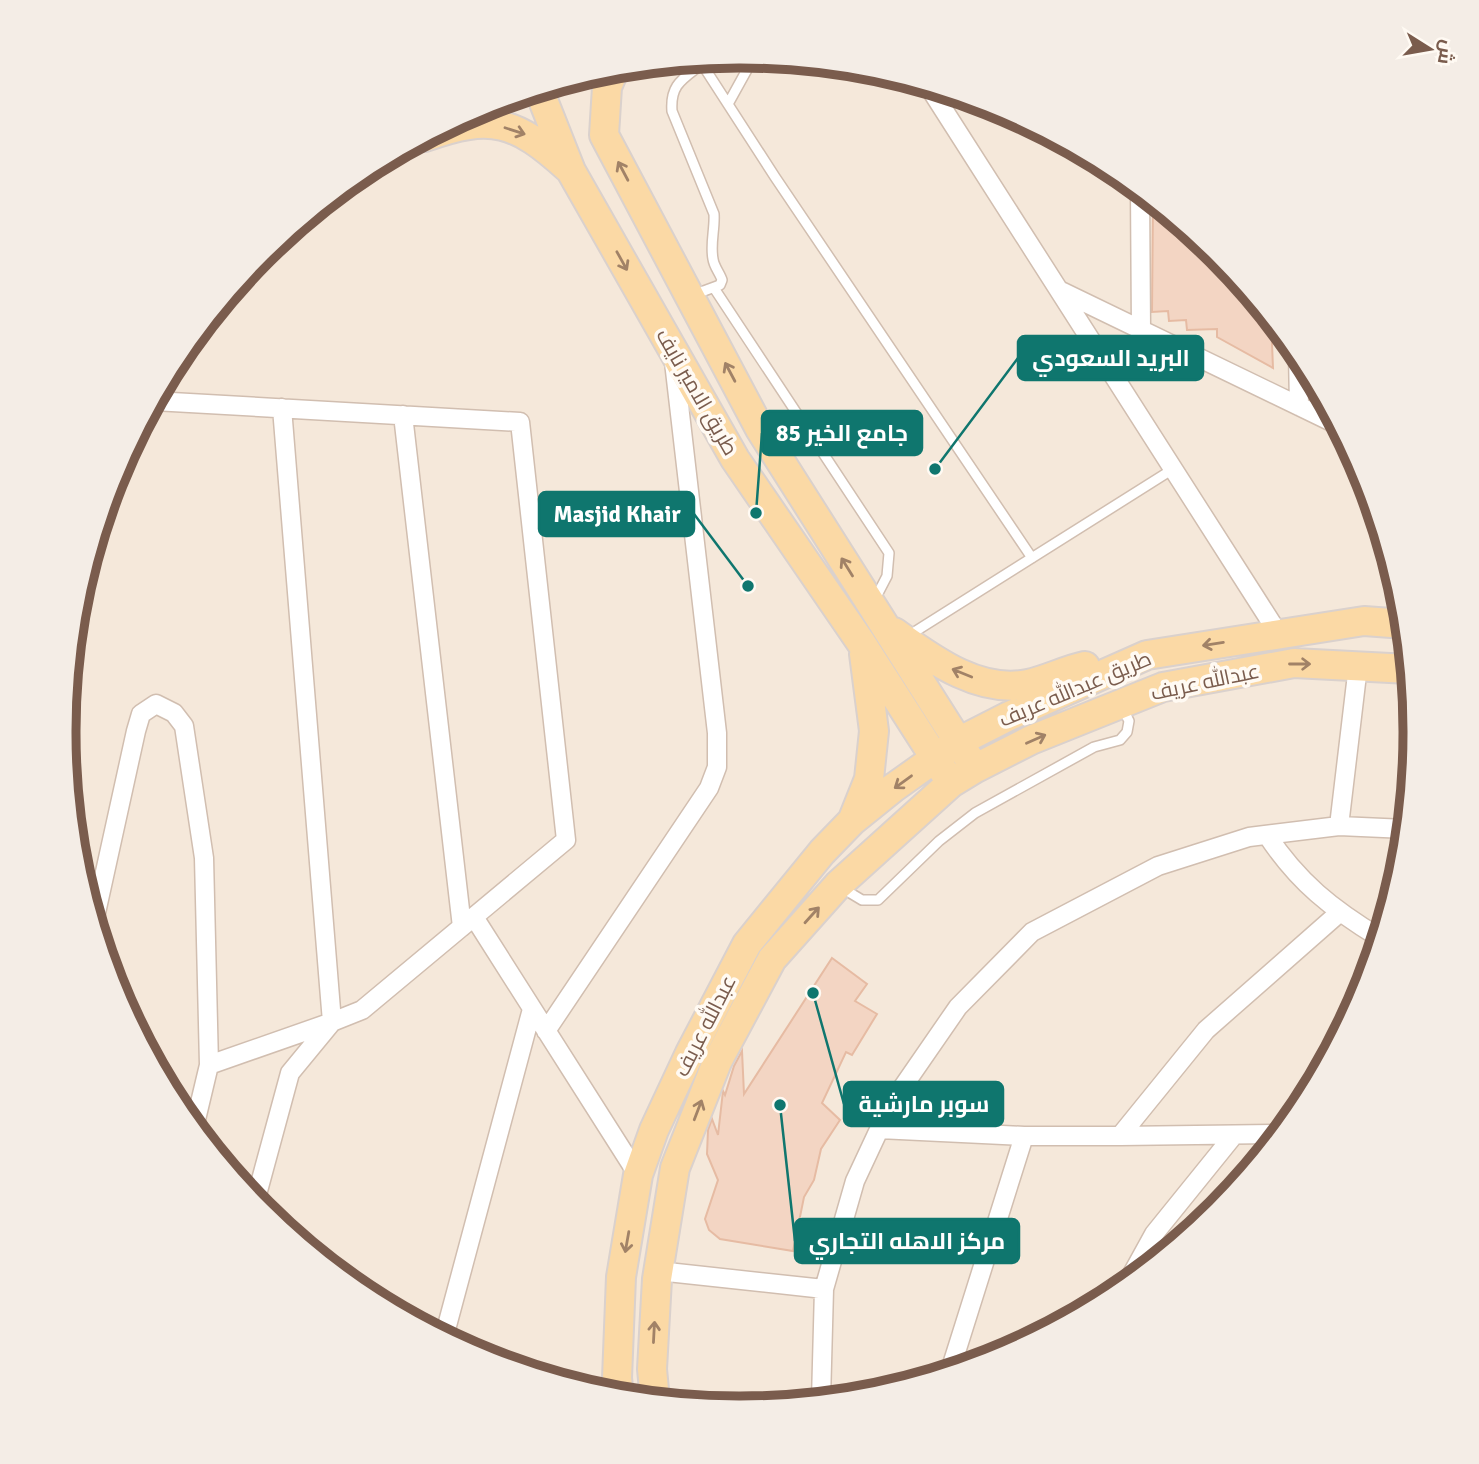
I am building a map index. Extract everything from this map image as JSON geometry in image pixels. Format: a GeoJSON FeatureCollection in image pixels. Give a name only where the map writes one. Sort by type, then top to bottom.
{"type":"FeatureCollection","features":[{"type":"Feature","properties":{"kind":"main road","name":"طريق الامير نايف"},"geometry":{"type":"LineString","coordinates":[[609,81],[604,135],[701,292],[760,429],[886,623],[947,750],[963,776]]}},
{"type":"Feature","properties":{"kind":"main road","name":"طريق الامير نايف"},"geometry":{"type":"LineString","coordinates":[[542,98],[571,171],[735,459],[862,644],[947,750]]}},
{"type":"Feature","properties":{"kind":"main road"},"geometry":{"type":"LineString","coordinates":[[476,123],[517,129],[543,145],[571,171]]}},
{"type":"Feature","properties":{"kind":"main road"},"geometry":{"type":"LineString","coordinates":[[1278,633],[1364,621],[1394,623]]}},
{"type":"Feature","properties":{"kind":"main road"},"geometry":{"type":"LineString","coordinates":[[886,623],[960,674],[1001,685],[1027,684],[1081,667],[1147,655]]}},
{"type":"Feature","properties":{"kind":"main road","name":"طريق عبدالله عريف"},"geometry":{"type":"LineString","coordinates":[[947,750],[1009,716],[1147,655],[1278,633]]}},
{"type":"Feature","properties":{"kind":"main road"},"geometry":{"type":"LineString","coordinates":[[852,821],[869,779],[874,732],[862,644]]}},
{"type":"Feature","properties":{"kind":"main road","name":"عبدالله عريف"},"geometry":{"type":"LineString","coordinates":[[654,1390],[652,1369],[658,1271],[675,1168],[717,1062],[772,959],[838,885],[963,776],[1031,740],[1163,687],[1294,663],[1400,668]]}},
{"type":"Feature","properties":{"kind":"main road","name":"عبدالله عريف"},"geometry":{"type":"LineString","coordinates":[[618,1384],[621,1277],[638,1175],[654,1130],[690,1053],[747,944],[822,852],[852,821],[947,750]]}},
{"type":"Feature","properties":{"kind":"street"},"geometry":{"type":"LineString","coordinates":[[937,98],[1278,633]]}},
{"type":"Feature","properties":{"kind":"street"},"geometry":{"type":"LineString","coordinates":[[1140,202],[1141,330]]}},
{"type":"Feature","properties":{"kind":"street"},"geometry":{"type":"LineString","coordinates":[[1059,290],[1324,418]]}},
{"type":"Feature","properties":{"kind":"street"},"geometry":{"type":"LineString","coordinates":[[546,1031],[709,788],[717,767],[717,733],[672,351]]}},
{"type":"Feature","properties":{"kind":"street"},"geometry":{"type":"LineString","coordinates":[[1298,375],[1299,406]]}},
{"type":"Feature","properties":{"kind":"street"},"geometry":{"type":"LineString","coordinates":[[164,402],[520,422],[566,841],[362,1010],[209,1065]]}},
{"type":"Feature","properties":{"kind":"street"},"geometry":{"type":"LineString","coordinates":[[258,1189],[290,1073],[332,1022],[282,408]]}},
{"type":"Feature","properties":{"kind":"street"},"geometry":{"type":"LineString","coordinates":[[403,415],[468,922],[532,1009],[638,1175]]}},
{"type":"Feature","properties":{"kind":"street"},"geometry":{"type":"LineString","coordinates":[[1339,826],[1358,666]]}},
{"type":"Feature","properties":{"kind":"street"},"geometry":{"type":"LineString","coordinates":[[98,904],[136,731],[141,714],[156,704],[174,713],[184,726],[204,858],[209,1065],[197,1114]]}},
{"type":"Feature","properties":{"kind":"street"},"geometry":{"type":"LineString","coordinates":[[821,1390],[824,1289],[855,1181],[891,1104],[958,1007],[1032,932],[1158,866],[1249,837],[1339,826],[1396,829]]}},
{"type":"Feature","properties":{"kind":"street"},"geometry":{"type":"LineString","coordinates":[[1267,835],[1286,864],[1339,913],[1372,933]]}},
{"type":"Feature","properties":{"kind":"street"},"geometry":{"type":"LineString","coordinates":[[1120,1136],[1206,1030],[1339,913]]}},
{"type":"Feature","properties":{"kind":"street"},"geometry":{"type":"LineString","coordinates":[[447,1327],[532,1009]]}},
{"type":"Feature","properties":{"kind":"street"},"geometry":{"type":"LineString","coordinates":[[879,1129],[1024,1136],[1267,1134]]}},
{"type":"Feature","properties":{"kind":"street"},"geometry":{"type":"LineString","coordinates":[[1138,1263],[1154,1234],[1234,1135]]}},
{"type":"Feature","properties":{"kind":"street"},"geometry":{"type":"LineString","coordinates":[[953,1361],[1024,1136]]}},
{"type":"Feature","properties":{"kind":"street"},"geometry":{"type":"LineString","coordinates":[[658,1271],[824,1289]]}},
{"type":"Feature","properties":{"kind":"lane"},"geometry":{"type":"LineString","coordinates":[[728,104],[748,68]]}},
{"type":"Feature","properties":{"kind":"lane"},"geometry":{"type":"LineString","coordinates":[[707,69],[1032,558]]}},
{"type":"Feature","properties":{"kind":"lane"},"geometry":{"type":"LineString","coordinates":[[693,70],[675,86],[671,98],[672,111],[714,214],[711,245],[713,264],[722,280],[720,285],[701,292],[889,553],[886,623],[1032,558],[1173,469]]}},
{"type":"Feature","properties":{"kind":"lane"},"geometry":{"type":"LineString","coordinates":[[838,885],[862,900],[878,900],[939,841],[975,813],[1094,747],[1120,740],[1127,732],[1129,721],[1120,704]]}},
{"type":"Feature","properties":{"kind":"shaded area"},"geometry":{"type":"Polygon","coordinates":[[[740,68],[826,74],[869,81],[953,103],[994,119],[1071,157],[1144,205],[1177,233],[1239,294],[1266,328],[1291,363],[1335,438],[1353,478],[1381,560],[1398,645],[1402,689],[1402,775],[1398,819],[1381,904],[1368,945],[1335,1026],[1314,1064],[1291,1101],[1239,1170],[1177,1231],[1144,1259],[1071,1307],[1033,1327],[953,1361],[911,1373],[869,1383],[783,1394],[740,1396],[653,1390],[610,1383],[526,1361],[485,1345],[408,1307],[335,1259],[302,1231],[240,1170],[213,1136],[188,1101],[144,1026],[126,986],[98,904],[81,819],[77,775],[77,689],[81,645],[98,560],[111,519],[144,438],[165,400],[188,363],[240,294],[302,233],[335,205],[408,157],[446,137],[526,103],[568,91],[610,81],[696,70],[740,68]]]}},
{"type":"Feature","properties":{"kind":"building"},"geometry":{"type":"Polygon","coordinates":[[[1153,213],[1209,263],[1239,294],[1266,328],[1272,336],[1273,368],[1217,337],[1217,329],[1187,330],[1186,320],[1169,321],[1168,311],[1152,312],[1153,213]]]}},
{"type":"Feature","properties":{"kind":"building"},"geometry":{"type":"Polygon","coordinates":[[[832,958],[867,984],[855,1001],[877,1014],[852,1055],[846,1052],[822,1103],[840,1120],[821,1149],[814,1180],[804,1197],[793,1251],[720,1239],[709,1230],[705,1219],[718,1180],[707,1154],[708,1130],[712,1119],[718,1135],[723,1091],[725,1095],[742,1051],[744,1094],[832,958]]]}},
{"type":"Feature","properties":{"kind":"place","name":"البريد السعودي"},"geometry":{"type":"Point","coordinates":[935,469]}},
{"type":"Feature","properties":{"kind":"place","name":"جامع الخير 85"},"geometry":{"type":"Point","coordinates":[756,513]}},
{"type":"Feature","properties":{"kind":"place","name":"Masjid Khair"},"geometry":{"type":"Point","coordinates":[748,586]}},
{"type":"Feature","properties":{"kind":"place","name":"سوبر مارشية"},"geometry":{"type":"Point","coordinates":[813,993]}},
{"type":"Feature","properties":{"kind":"place","name":"مركز الاهله التجاري"},"geometry":{"type":"Point","coordinates":[780,1105]}}]}
